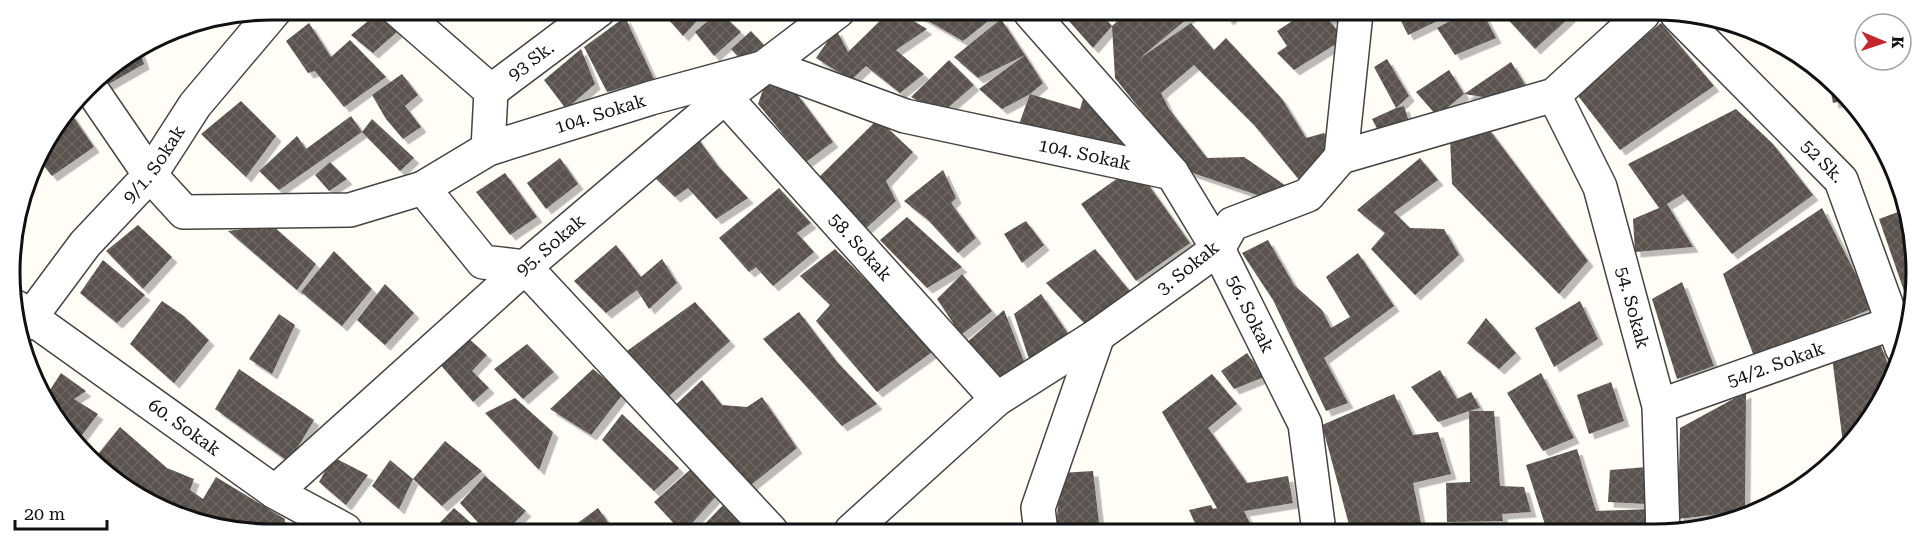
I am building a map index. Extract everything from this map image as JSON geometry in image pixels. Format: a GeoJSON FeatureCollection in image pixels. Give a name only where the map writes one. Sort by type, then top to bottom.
{"type":"FeatureCollection","features":[{"type":"Feature","properties":{"kind":"street","name":"9/1. Sokak"},"geometry":{"type":"LineString","coordinates":[[23,316],[85,244],[150,175],[195,105],[267,19]]}},
{"type":"Feature","properties":{"kind":"street"},"geometry":{"type":"LineString","coordinates":[[408,19],[491,91],[488,149]]}},
{"type":"Feature","properties":{"kind":"street","name":"93 Sk."},"geometry":{"type":"LineString","coordinates":[[491,91],[587,19]]}},
{"type":"Feature","properties":{"kind":"street","name":"95. Sokak"},"geometry":{"type":"LineString","coordinates":[[275,492],[525,267],[725,97],[769,66],[828,19]]}},
{"type":"Feature","properties":{"kind":"street","name":"56. Sokak"},"geometry":{"type":"LineString","coordinates":[[1036,19],[1172,173],[1218,249],[1305,424],[1318,525]]}},
{"type":"Feature","properties":{"kind":"street"},"geometry":{"type":"LineString","coordinates":[[1355,19],[1341,157],[1554,95],[1638,19]]}},
{"type":"Feature","properties":{"kind":"street","name":"52 Sk."},"geometry":{"type":"LineString","coordinates":[[1685,22],[1841,180],[1898,335]]}},
{"type":"Feature","properties":{"kind":"street","name":"104. Sokak"},"geometry":{"type":"LineString","coordinates":[[94,93],[150,175],[184,212],[350,210],[423,188],[488,149],[651,98],[769,66],[905,116],[1172,173]]}},
{"type":"Feature","properties":{"kind":"street","name":"54. Sokak"},"geometry":{"type":"LineString","coordinates":[[1554,95],[1600,187],[1659,406],[1663,524]]}},
{"type":"Feature","properties":{"kind":"street","name":"58. Sokak"},"geometry":{"type":"LineString","coordinates":[[725,97],[997,399]]}},
{"type":"Feature","properties":{"kind":"street","name":"3. Sokak"},"geometry":{"type":"LineString","coordinates":[[858,525],[997,399],[1098,335],[1218,249],[1232,224],[1308,195],[1341,157]]}},
{"type":"Feature","properties":{"kind":"street"},"geometry":{"type":"LineString","coordinates":[[423,188],[483,262],[525,267],[765,525]]}},
{"type":"Feature","properties":{"kind":"street","name":"60. Sokak"},"geometry":{"type":"LineString","coordinates":[[24,319],[275,492],[336,525]]}},
{"type":"Feature","properties":{"kind":"street"},"geometry":{"type":"LineString","coordinates":[[1040,525],[1038,508],[1098,335]]}},
{"type":"Feature","properties":{"kind":"street","name":"54/2. Sokak"},"geometry":{"type":"LineString","coordinates":[[1659,406],[1897,336]]}},
{"type":"Feature","properties":{"kind":"building"},"geometry":{"type":"Polygon","coordinates":[[[370,19],[386,19],[398,31],[373,53],[351,35],[370,19]]]}},
{"type":"Feature","properties":{"kind":"building"},"geometry":{"type":"Polygon","coordinates":[[[622,19],[626,19],[654,79],[607,92],[584,47],[622,19]]]}},
{"type":"Feature","properties":{"kind":"building"},"geometry":{"type":"Polygon","coordinates":[[[668,19],[699,19],[683,36],[668,19]]]}},
{"type":"Feature","properties":{"kind":"building"},"geometry":{"type":"Polygon","coordinates":[[[710,19],[727,19],[741,32],[714,56],[695,32],[710,19]]]}},
{"type":"Feature","properties":{"kind":"building"},"geometry":{"type":"Polygon","coordinates":[[[882,19],[910,19],[927,29],[896,50],[924,74],[900,93],[866,66],[851,80],[816,58],[836,29],[848,52],[882,19]]]}},
{"type":"Feature","properties":{"kind":"building"},"geometry":{"type":"Polygon","coordinates":[[[925,19],[991,19],[963,41],[925,19]]]}},
{"type":"Feature","properties":{"kind":"building"},"geometry":{"type":"Polygon","coordinates":[[[1001,19],[1025,55],[978,78],[954,57],[1001,19]]]}},
{"type":"Feature","properties":{"kind":"building"},"geometry":{"type":"Polygon","coordinates":[[[1067,19],[1106,19],[1112,26],[1093,48],[1067,19]]]}},
{"type":"Feature","properties":{"kind":"building"},"geometry":{"type":"Polygon","coordinates":[[[1120,19],[1187,19],[1139,59],[1191,23],[1214,50],[1226,38],[1282,99],[1306,138],[1324,133],[1335,151],[1300,181],[1254,125],[1194,65],[1161,93],[1169,109],[1207,158],[1244,157],[1289,188],[1272,200],[1190,172],[1115,78],[1112,26],[1120,19]]]}},
{"type":"Feature","properties":{"kind":"building"},"geometry":{"type":"Polygon","coordinates":[[[1295,19],[1331,19],[1329,20],[1344,39],[1294,70],[1277,53],[1287,46],[1277,31],[1295,19]]]}},
{"type":"Feature","properties":{"kind":"building"},"geometry":{"type":"Polygon","coordinates":[[[1400,19],[1442,19],[1408,35],[1400,19]]]}},
{"type":"Feature","properties":{"kind":"building"},"geometry":{"type":"Polygon","coordinates":[[[1454,19],[1486,19],[1496,38],[1455,55],[1437,28],[1454,19]]]}},
{"type":"Feature","properties":{"kind":"building"},"geometry":{"type":"Polygon","coordinates":[[[1508,19],[1568,19],[1535,49],[1508,19]]]}},
{"type":"Feature","properties":{"kind":"building"},"geometry":{"type":"Polygon","coordinates":[[[309,23],[331,57],[350,40],[386,77],[344,107],[315,71],[308,73],[286,41],[309,23]]]}},
{"type":"Feature","properties":{"kind":"building"},"geometry":{"type":"Polygon","coordinates":[[[1661,23],[1714,86],[1620,150],[1575,92],[1661,23]]]}},
{"type":"Feature","properties":{"kind":"building"},"geometry":{"type":"Polygon","coordinates":[[[751,31],[764,45],[742,61],[731,49],[751,31]]]}},
{"type":"Feature","properties":{"kind":"building"},"geometry":{"type":"Polygon","coordinates":[[[581,49],[595,84],[566,109],[544,80],[581,49]]]}},
{"type":"Feature","properties":{"kind":"building"},"geometry":{"type":"Polygon","coordinates":[[[1025,55],[1043,83],[1030,94],[1002,109],[979,89],[1025,55]]]}},
{"type":"Feature","properties":{"kind":"building"},"geometry":{"type":"Polygon","coordinates":[[[141,56],[144,64],[107,85],[106,82],[141,56]]]}},
{"type":"Feature","properties":{"kind":"building"},"geometry":{"type":"Polygon","coordinates":[[[1387,59],[1409,96],[1396,108],[1374,67],[1387,59]]]}},
{"type":"Feature","properties":{"kind":"building"},"geometry":{"type":"Polygon","coordinates":[[[949,60],[974,85],[941,114],[911,97],[949,60]]]}},
{"type":"Feature","properties":{"kind":"building"},"geometry":{"type":"Polygon","coordinates":[[[1511,62],[1531,94],[1503,100],[1464,94],[1511,62]]]}},
{"type":"Feature","properties":{"kind":"building"},"geometry":{"type":"Polygon","coordinates":[[[1449,70],[1464,94],[1437,116],[1416,92],[1449,70]]]}},
{"type":"Feature","properties":{"kind":"building"},"geometry":{"type":"Polygon","coordinates":[[[402,74],[418,95],[405,106],[421,127],[403,139],[386,119],[372,95],[402,74]]]}},
{"type":"Feature","properties":{"kind":"building"},"geometry":{"type":"Polygon","coordinates":[[[765,84],[797,94],[833,142],[806,162],[758,104],[765,84]]]}},
{"type":"Feature","properties":{"kind":"building"},"geometry":{"type":"Polygon","coordinates":[[[1085,92],[1127,138],[1119,153],[1018,127],[1030,94],[1080,109],[1085,92]]]}},
{"type":"Feature","properties":{"kind":"building"},"geometry":{"type":"Polygon","coordinates":[[[1831,92],[1839,102],[1833,103],[1831,92]]]}},
{"type":"Feature","properties":{"kind":"building"},"geometry":{"type":"Polygon","coordinates":[[[241,101],[276,136],[246,177],[201,134],[241,101]]]}},
{"type":"Feature","properties":{"kind":"building"},"geometry":{"type":"Polygon","coordinates":[[[1404,106],[1411,128],[1382,138],[1372,119],[1404,106]]]}},
{"type":"Feature","properties":{"kind":"building"},"geometry":{"type":"Polygon","coordinates":[[[1736,109],[1773,144],[1813,195],[1732,254],[1683,194],[1667,204],[1693,247],[1635,252],[1633,219],[1659,208],[1628,164],[1736,109]]]}},
{"type":"Feature","properties":{"kind":"building"},"geometry":{"type":"Polygon","coordinates":[[[351,116],[362,132],[279,190],[259,171],[297,136],[306,149],[351,116]]]}},
{"type":"Feature","properties":{"kind":"building"},"geometry":{"type":"Polygon","coordinates":[[[73,117],[94,147],[52,176],[43,165],[53,146],[73,117]]]}},
{"type":"Feature","properties":{"kind":"building"},"geometry":{"type":"Polygon","coordinates":[[[372,119],[414,158],[400,171],[362,132],[372,119]]]}},
{"type":"Feature","properties":{"kind":"building"},"geometry":{"type":"Polygon","coordinates":[[[878,119],[913,152],[886,181],[896,201],[864,230],[817,179],[878,119]]]}},
{"type":"Feature","properties":{"kind":"building"},"geometry":{"type":"Polygon","coordinates":[[[1488,128],[1588,261],[1559,294],[1452,184],[1450,139],[1488,128]]]}},
{"type":"Feature","properties":{"kind":"building"},"geometry":{"type":"Polygon","coordinates":[[[693,132],[718,166],[748,198],[716,219],[688,188],[675,197],[648,171],[693,132]]]}},
{"type":"Feature","properties":{"kind":"building"},"geometry":{"type":"Polygon","coordinates":[[[560,158],[578,184],[546,209],[527,183],[560,158]]]}},
{"type":"Feature","properties":{"kind":"building"},"geometry":{"type":"Polygon","coordinates":[[[1420,158],[1438,180],[1394,212],[1410,228],[1444,229],[1459,255],[1415,295],[1371,249],[1385,233],[1357,210],[1420,158]]]}},
{"type":"Feature","properties":{"kind":"building"},"geometry":{"type":"Polygon","coordinates":[[[330,162],[347,179],[329,191],[315,175],[330,162]]]}},
{"type":"Feature","properties":{"kind":"building"},"geometry":{"type":"Polygon","coordinates":[[[1135,166],[1190,243],[1136,281],[1081,204],[1135,166]]]}},
{"type":"Feature","properties":{"kind":"building"},"geometry":{"type":"Polygon","coordinates":[[[943,170],[956,198],[951,203],[976,238],[958,253],[928,220],[904,201],[943,170]]]}},
{"type":"Feature","properties":{"kind":"building"},"geometry":{"type":"Polygon","coordinates":[[[505,173],[537,217],[510,235],[476,192],[505,173]]]}},
{"type":"Feature","properties":{"kind":"building"},"geometry":{"type":"Polygon","coordinates":[[[779,188],[811,223],[797,233],[814,252],[773,286],[756,267],[749,272],[719,238],[779,188]]]}},
{"type":"Feature","properties":{"kind":"building"},"geometry":{"type":"Polygon","coordinates":[[[1822,208],[1873,308],[1755,359],[1723,274],[1822,208]]]}},
{"type":"Feature","properties":{"kind":"building"},"geometry":{"type":"Polygon","coordinates":[[[1898,212],[1905,255],[1905,292],[1879,219],[1898,212]]]}},
{"type":"Feature","properties":{"kind":"building"},"geometry":{"type":"Polygon","coordinates":[[[907,217],[962,267],[927,288],[880,240],[907,217]]]}},
{"type":"Feature","properties":{"kind":"building"},"geometry":{"type":"Polygon","coordinates":[[[1026,221],[1044,245],[1022,263],[1004,234],[1026,221]]]}},
{"type":"Feature","properties":{"kind":"building"},"geometry":{"type":"Polygon","coordinates":[[[138,225],[172,257],[143,289],[106,251],[138,225]]]}},
{"type":"Feature","properties":{"kind":"building"},"geometry":{"type":"Polygon","coordinates":[[[272,225],[316,264],[297,290],[228,231],[272,225]]]}},
{"type":"Feature","properties":{"kind":"building"},"geometry":{"type":"Polygon","coordinates":[[[1268,240],[1294,285],[1322,310],[1331,328],[1350,317],[1326,277],[1358,253],[1394,306],[1324,358],[1348,403],[1326,411],[1273,300],[1242,253],[1268,240]]]}},
{"type":"Feature","properties":{"kind":"building"},"geometry":{"type":"Polygon","coordinates":[[[616,245],[641,277],[662,259],[677,283],[649,309],[637,290],[606,313],[574,281],[616,245]]]}},
{"type":"Feature","properties":{"kind":"building"},"geometry":{"type":"Polygon","coordinates":[[[835,249],[935,350],[877,392],[816,321],[830,305],[800,276],[835,249]]]}},
{"type":"Feature","properties":{"kind":"building"},"geometry":{"type":"Polygon","coordinates":[[[1095,249],[1135,297],[1088,327],[1046,283],[1095,249]]]}},
{"type":"Feature","properties":{"kind":"building"},"geometry":{"type":"Polygon","coordinates":[[[334,251],[372,289],[342,326],[301,292],[334,251]]]}},
{"type":"Feature","properties":{"kind":"building"},"geometry":{"type":"Polygon","coordinates":[[[103,260],[145,295],[117,323],[80,293],[103,260]]]}},
{"type":"Feature","properties":{"kind":"building"},"geometry":{"type":"Polygon","coordinates":[[[962,274],[992,311],[961,335],[937,299],[962,274]]]}},
{"type":"Feature","properties":{"kind":"building"},"geometry":{"type":"Polygon","coordinates":[[[1682,282],[1714,366],[1677,379],[1652,299],[1682,282]]]}},
{"type":"Feature","properties":{"kind":"building"},"geometry":{"type":"Polygon","coordinates":[[[385,284],[414,313],[385,345],[357,320],[385,284]]]}},
{"type":"Feature","properties":{"kind":"building"},"geometry":{"type":"Polygon","coordinates":[[[1041,294],[1071,338],[1032,368],[1014,314],[1041,294]]]}},
{"type":"Feature","properties":{"kind":"building"},"geometry":{"type":"Polygon","coordinates":[[[162,301],[184,316],[209,340],[174,383],[130,344],[162,301]]]}},
{"type":"Feature","properties":{"kind":"building"},"geometry":{"type":"Polygon","coordinates":[[[1580,301],[1598,339],[1554,367],[1535,328],[1580,301]]]}},
{"type":"Feature","properties":{"kind":"building"},"geometry":{"type":"Polygon","coordinates":[[[695,302],[730,341],[668,397],[627,351],[695,302]]]}},
{"type":"Feature","properties":{"kind":"building"},"geometry":{"type":"Polygon","coordinates":[[[1004,310],[1025,364],[1004,387],[965,344],[1004,310]]]}},
{"type":"Feature","properties":{"kind":"building"},"geometry":{"type":"Polygon","coordinates":[[[799,312],[837,362],[877,404],[842,426],[763,339],[799,312]]]}},
{"type":"Feature","properties":{"kind":"building"},"geometry":{"type":"Polygon","coordinates":[[[279,314],[295,325],[272,374],[249,359],[279,314]]]}},
{"type":"Feature","properties":{"kind":"building"},"geometry":{"type":"Polygon","coordinates":[[[1486,318],[1516,353],[1499,369],[1467,343],[1486,318]]]}},
{"type":"Feature","properties":{"kind":"building"},"geometry":{"type":"Polygon","coordinates":[[[466,336],[487,355],[472,371],[489,388],[473,402],[438,362],[466,336]]]}},
{"type":"Feature","properties":{"kind":"building"},"geometry":{"type":"Polygon","coordinates":[[[527,344],[554,372],[523,399],[494,369],[527,344]]]}},
{"type":"Feature","properties":{"kind":"building"},"geometry":{"type":"Polygon","coordinates":[[[1881,346],[1888,364],[1872,398],[1842,439],[1832,357],[1881,346]]]}},
{"type":"Feature","properties":{"kind":"building"},"geometry":{"type":"Polygon","coordinates":[[[1247,353],[1264,377],[1234,389],[1221,371],[1247,353]]]}},
{"type":"Feature","properties":{"kind":"building"},"geometry":{"type":"Polygon","coordinates":[[[239,369],[314,420],[289,462],[215,409],[239,369]]]}},
{"type":"Feature","properties":{"kind":"building"},"geometry":{"type":"Polygon","coordinates":[[[593,369],[623,394],[591,435],[550,409],[593,369]]]}},
{"type":"Feature","properties":{"kind":"building"},"geometry":{"type":"Polygon","coordinates":[[[1440,370],[1457,399],[1471,392],[1480,408],[1438,422],[1411,387],[1440,370]]]}},
{"type":"Feature","properties":{"kind":"building"},"geometry":{"type":"Polygon","coordinates":[[[61,373],[86,391],[74,399],[98,414],[81,437],[62,412],[63,410],[49,391],[61,373]]]}},
{"type":"Feature","properties":{"kind":"building"},"geometry":{"type":"Polygon","coordinates":[[[1541,373],[1574,438],[1543,451],[1507,393],[1541,373]]]}},
{"type":"Feature","properties":{"kind":"building"},"geometry":{"type":"Polygon","coordinates":[[[1212,374],[1237,404],[1208,428],[1247,483],[1288,476],[1293,503],[1244,511],[1251,525],[1196,525],[1189,510],[1211,505],[1213,509],[1217,508],[1162,412],[1212,374]]]}},
{"type":"Feature","properties":{"kind":"building"},"geometry":{"type":"Polygon","coordinates":[[[702,380],[722,405],[747,407],[762,397],[797,448],[751,485],[673,407],[702,380]]]}},
{"type":"Feature","properties":{"kind":"building"},"geometry":{"type":"Polygon","coordinates":[[[1611,382],[1624,421],[1589,434],[1577,395],[1611,382]]]}},
{"type":"Feature","properties":{"kind":"building"},"geometry":{"type":"Polygon","coordinates":[[[1746,392],[1745,507],[1727,513],[1678,519],[1680,428],[1746,392]]]}},
{"type":"Feature","properties":{"kind":"building"},"geometry":{"type":"Polygon","coordinates":[[[1394,394],[1413,435],[1438,432],[1451,474],[1413,483],[1421,525],[1349,525],[1322,425],[1394,394]]]}},
{"type":"Feature","properties":{"kind":"building"},"geometry":{"type":"Polygon","coordinates":[[[515,398],[553,432],[539,470],[485,413],[515,398]]]}},
{"type":"Feature","properties":{"kind":"building"},"geometry":{"type":"Polygon","coordinates":[[[1469,411],[1494,411],[1500,486],[1524,487],[1531,512],[1502,514],[1503,521],[1447,522],[1446,483],[1470,482],[1469,411]]]}},
{"type":"Feature","properties":{"kind":"building"},"geometry":{"type":"Polygon","coordinates":[[[622,414],[679,468],[654,491],[602,440],[622,414]]]}},
{"type":"Feature","properties":{"kind":"building"},"geometry":{"type":"Polygon","coordinates":[[[120,427],[167,468],[194,479],[190,490],[203,499],[216,477],[285,519],[284,525],[223,520],[175,505],[132,482],[97,455],[120,427]]]}},
{"type":"Feature","properties":{"kind":"building"},"geometry":{"type":"Polygon","coordinates":[[[445,441],[482,471],[442,506],[413,479],[445,441]]]}},
{"type":"Feature","properties":{"kind":"building"},"geometry":{"type":"Polygon","coordinates":[[[1577,449],[1596,511],[1652,509],[1652,525],[1545,525],[1526,465],[1577,449]]]}},
{"type":"Feature","properties":{"kind":"building"},"geometry":{"type":"Polygon","coordinates":[[[333,457],[368,475],[346,505],[319,482],[333,457]]]}},
{"type":"Feature","properties":{"kind":"building"},"geometry":{"type":"Polygon","coordinates":[[[390,460],[413,479],[399,509],[372,486],[390,460]]]}},
{"type":"Feature","properties":{"kind":"building"},"geometry":{"type":"Polygon","coordinates":[[[1647,467],[1647,504],[1608,502],[1610,470],[1647,467]]]}},
{"type":"Feature","properties":{"kind":"building"},"geometry":{"type":"Polygon","coordinates":[[[692,468],[719,493],[690,525],[675,525],[654,502],[692,468]]]}},
{"type":"Feature","properties":{"kind":"building"},"geometry":{"type":"Polygon","coordinates":[[[1093,471],[1099,525],[1056,525],[1060,473],[1093,471]]]}},
{"type":"Feature","properties":{"kind":"building"},"geometry":{"type":"Polygon","coordinates":[[[485,476],[526,511],[512,525],[480,525],[460,503],[485,476]]]}},
{"type":"Feature","properties":{"kind":"building"},"geometry":{"type":"Polygon","coordinates":[[[724,504],[743,525],[704,525],[724,504]]]}},
{"type":"Feature","properties":{"kind":"building"},"geometry":{"type":"Polygon","coordinates":[[[454,508],[473,525],[438,525],[454,508]]]}},
{"type":"Feature","properties":{"kind":"building"},"geometry":{"type":"Polygon","coordinates":[[[598,508],[610,525],[575,525],[598,508]]]}}]}
